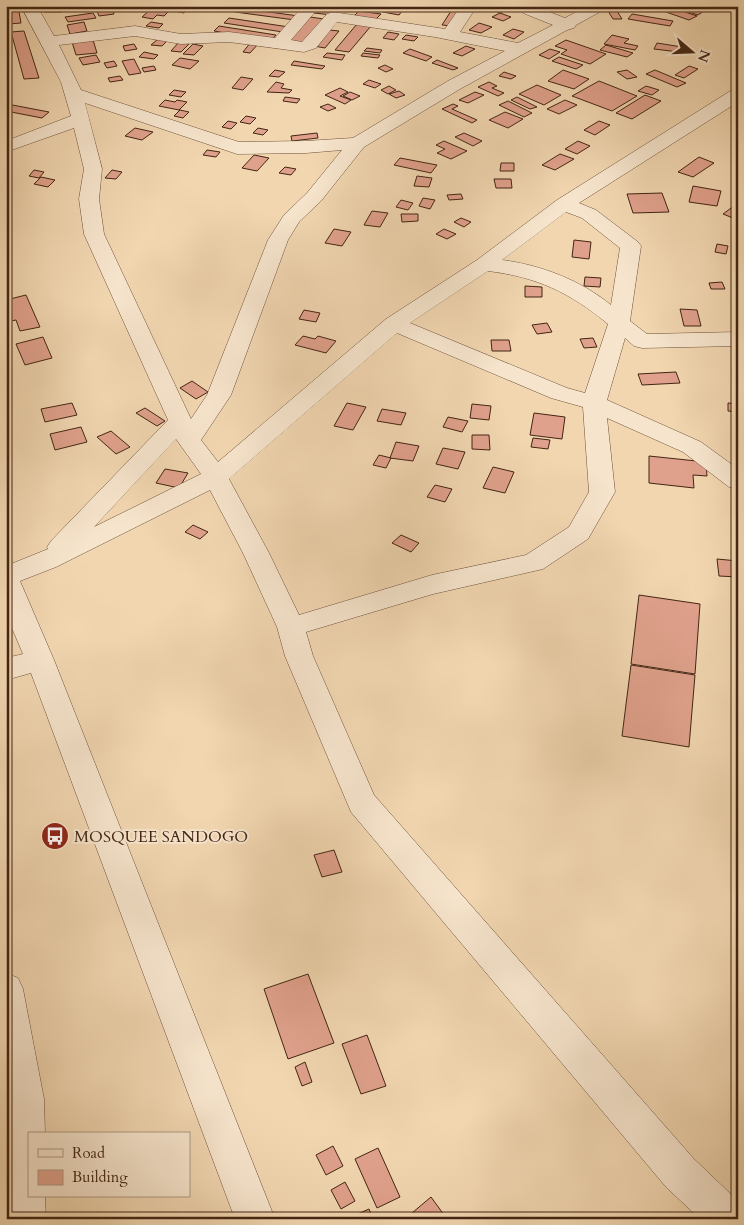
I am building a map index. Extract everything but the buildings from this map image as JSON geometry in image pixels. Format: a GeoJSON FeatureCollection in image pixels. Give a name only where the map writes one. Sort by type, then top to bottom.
{"type":"FeatureCollection","features":[{"type":"Feature","properties":{"kind":"street"},"geometry":{"type":"LineString","coordinates":[[29,6],[70,82],[81,119],[93,169],[89,199],[94,234],[184,430],[216,477],[256,553],[291,626],[299,656],[362,803],[680,1173],[728,1219]]}},
{"type":"Feature","properties":{"kind":"street"},"geometry":{"type":"LineString","coordinates":[[450,35],[466,13],[468,6]]}},
{"type":"Feature","properties":{"kind":"street"},"geometry":{"type":"LineString","coordinates":[[524,6],[529,10],[568,25]]}},
{"type":"Feature","properties":{"kind":"street"},"geometry":{"type":"LineString","coordinates":[[47,561],[219,395],[278,240],[291,219],[314,197],[357,143],[454,85],[568,25],[599,6]]}},
{"type":"Feature","properties":{"kind":"street"},"geometry":{"type":"LineString","coordinates":[[279,44],[308,10],[333,17],[450,35],[520,49]]}},
{"type":"Feature","properties":{"kind":"street"},"geometry":{"type":"LineString","coordinates":[[47,42],[135,31],[181,39],[229,37],[299,48],[307,46],[333,17]]}},
{"type":"Feature","properties":{"kind":"street"},"geometry":{"type":"LineString","coordinates":[[73,93],[237,148],[314,147],[357,143]]}},
{"type":"Feature","properties":{"kind":"street"},"geometry":{"type":"LineString","coordinates":[[6,576],[47,561],[216,477],[394,324],[484,264],[564,204],[738,94]]}},
{"type":"Feature","properties":{"kind":"street"},"geometry":{"type":"LineString","coordinates":[[6,147],[81,119]]}},
{"type":"Feature","properties":{"kind":"street"},"geometry":{"type":"LineString","coordinates":[[291,626],[432,585],[534,562],[579,533],[602,492],[594,403],[619,322],[631,246],[590,214],[564,204]]}},
{"type":"Feature","properties":{"kind":"street"},"geometry":{"type":"LineString","coordinates":[[484,264],[516,268],[558,281],[592,301],[642,340],[738,339]]}},
{"type":"Feature","properties":{"kind":"street"},"geometry":{"type":"LineString","coordinates":[[394,324],[558,393],[594,403],[692,447],[738,481]]}},
{"type":"Feature","properties":{"kind":"street"},"geometry":{"type":"LineString","coordinates":[[6,581],[40,660],[108,843],[255,1219]]}},
{"type":"Feature","properties":{"kind":"street"},"geometry":{"type":"LineString","coordinates":[[6,669],[40,660]]}},
{"type":"Feature","properties":{"kind":"street"},"geometry":{"type":"LineString","coordinates":[[6,989],[26,1099],[26,1219]]}},
{"type":"Feature","properties":{"kind":"place","name":"MOSQUEE SANDOGO"},"geometry":{"type":"Point","coordinates":[55,836]}}]}
